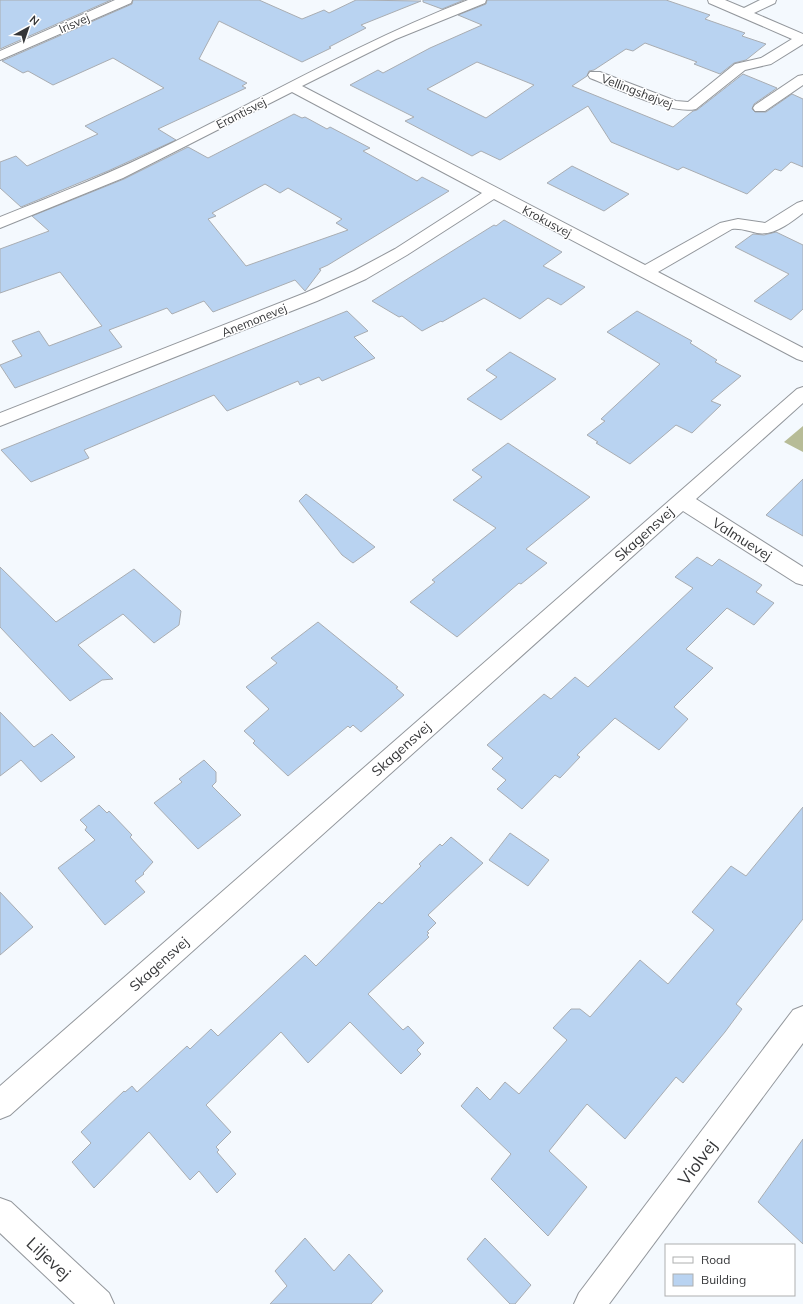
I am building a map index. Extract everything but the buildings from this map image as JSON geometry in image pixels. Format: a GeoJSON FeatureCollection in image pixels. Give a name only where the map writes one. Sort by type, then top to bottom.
{"type":"FeatureCollection","features":[{"type":"Feature","properties":{"kind":"street","name":"Irisvej"},"geometry":{"type":"LineString","coordinates":[[0,56],[126,0]]}},
{"type":"Feature","properties":{"kind":"street","name":"Erantisvej"},"geometry":{"type":"LineString","coordinates":[[0,223],[134,168],[291,86],[406,30],[480,0]]}},
{"type":"Feature","properties":{"kind":"street","name":"Vellingshøjvej"},"geometry":{"type":"LineString","coordinates":[[714,0],[749,11],[803,36]]}},
{"type":"Feature","properties":{"kind":"street","name":"Vellingshøjvej"},"geometry":{"type":"LineString","coordinates":[[733,0],[749,11]]}},
{"type":"Feature","properties":{"kind":"street"},"geometry":{"type":"LineString","coordinates":[[749,11],[770,0]]}},
{"type":"Feature","properties":{"kind":"street","name":"Vellingshøjvej"},"geometry":{"type":"LineString","coordinates":[[595,75],[674,105],[686,107],[695,104],[740,67],[766,61],[803,36]]}},
{"type":"Feature","properties":{"kind":"street"},"geometry":{"type":"LineString","coordinates":[[771,58],[784,64]]}},
{"type":"Feature","properties":{"kind":"street"},"geometry":{"type":"LineString","coordinates":[[760,108],[801,74]]}},
{"type":"Feature","properties":{"kind":"street","name":"Krokusvej"},"geometry":{"type":"LineString","coordinates":[[291,86],[803,355]]}},
{"type":"Feature","properties":{"kind":"street","name":"Anemonevej"},"geometry":{"type":"LineString","coordinates":[[0,420],[304,300],[360,275],[401,252],[494,192]]}},
{"type":"Feature","properties":{"kind":"street"},"geometry":{"type":"LineString","coordinates":[[645,272],[726,226],[735,223],[744,223],[765,228],[773,225],[803,206]]}},
{"type":"Feature","properties":{"kind":"street","name":"Skagensvej"},"geometry":{"type":"LineString","coordinates":[[0,1105],[803,393]]}},
{"type":"Feature","properties":{"kind":"street","name":"Valmuevej"},"geometry":{"type":"LineString","coordinates":[[682,500],[803,577]]}},
{"type":"Feature","properties":{"kind":"street","name":"Violvej"},"geometry":{"type":"LineString","coordinates":[[590,1304],[803,1020]]}},
{"type":"Feature","properties":{"kind":"street","name":"Liljevej"},"geometry":{"type":"LineString","coordinates":[[0,1213],[98,1304]]}},
{"type":"Feature","properties":{"kind":"green space"},"geometry":{"type":"Polygon","coordinates":[[[803,426],[803,452],[784,442],[803,426]]]}}]}
